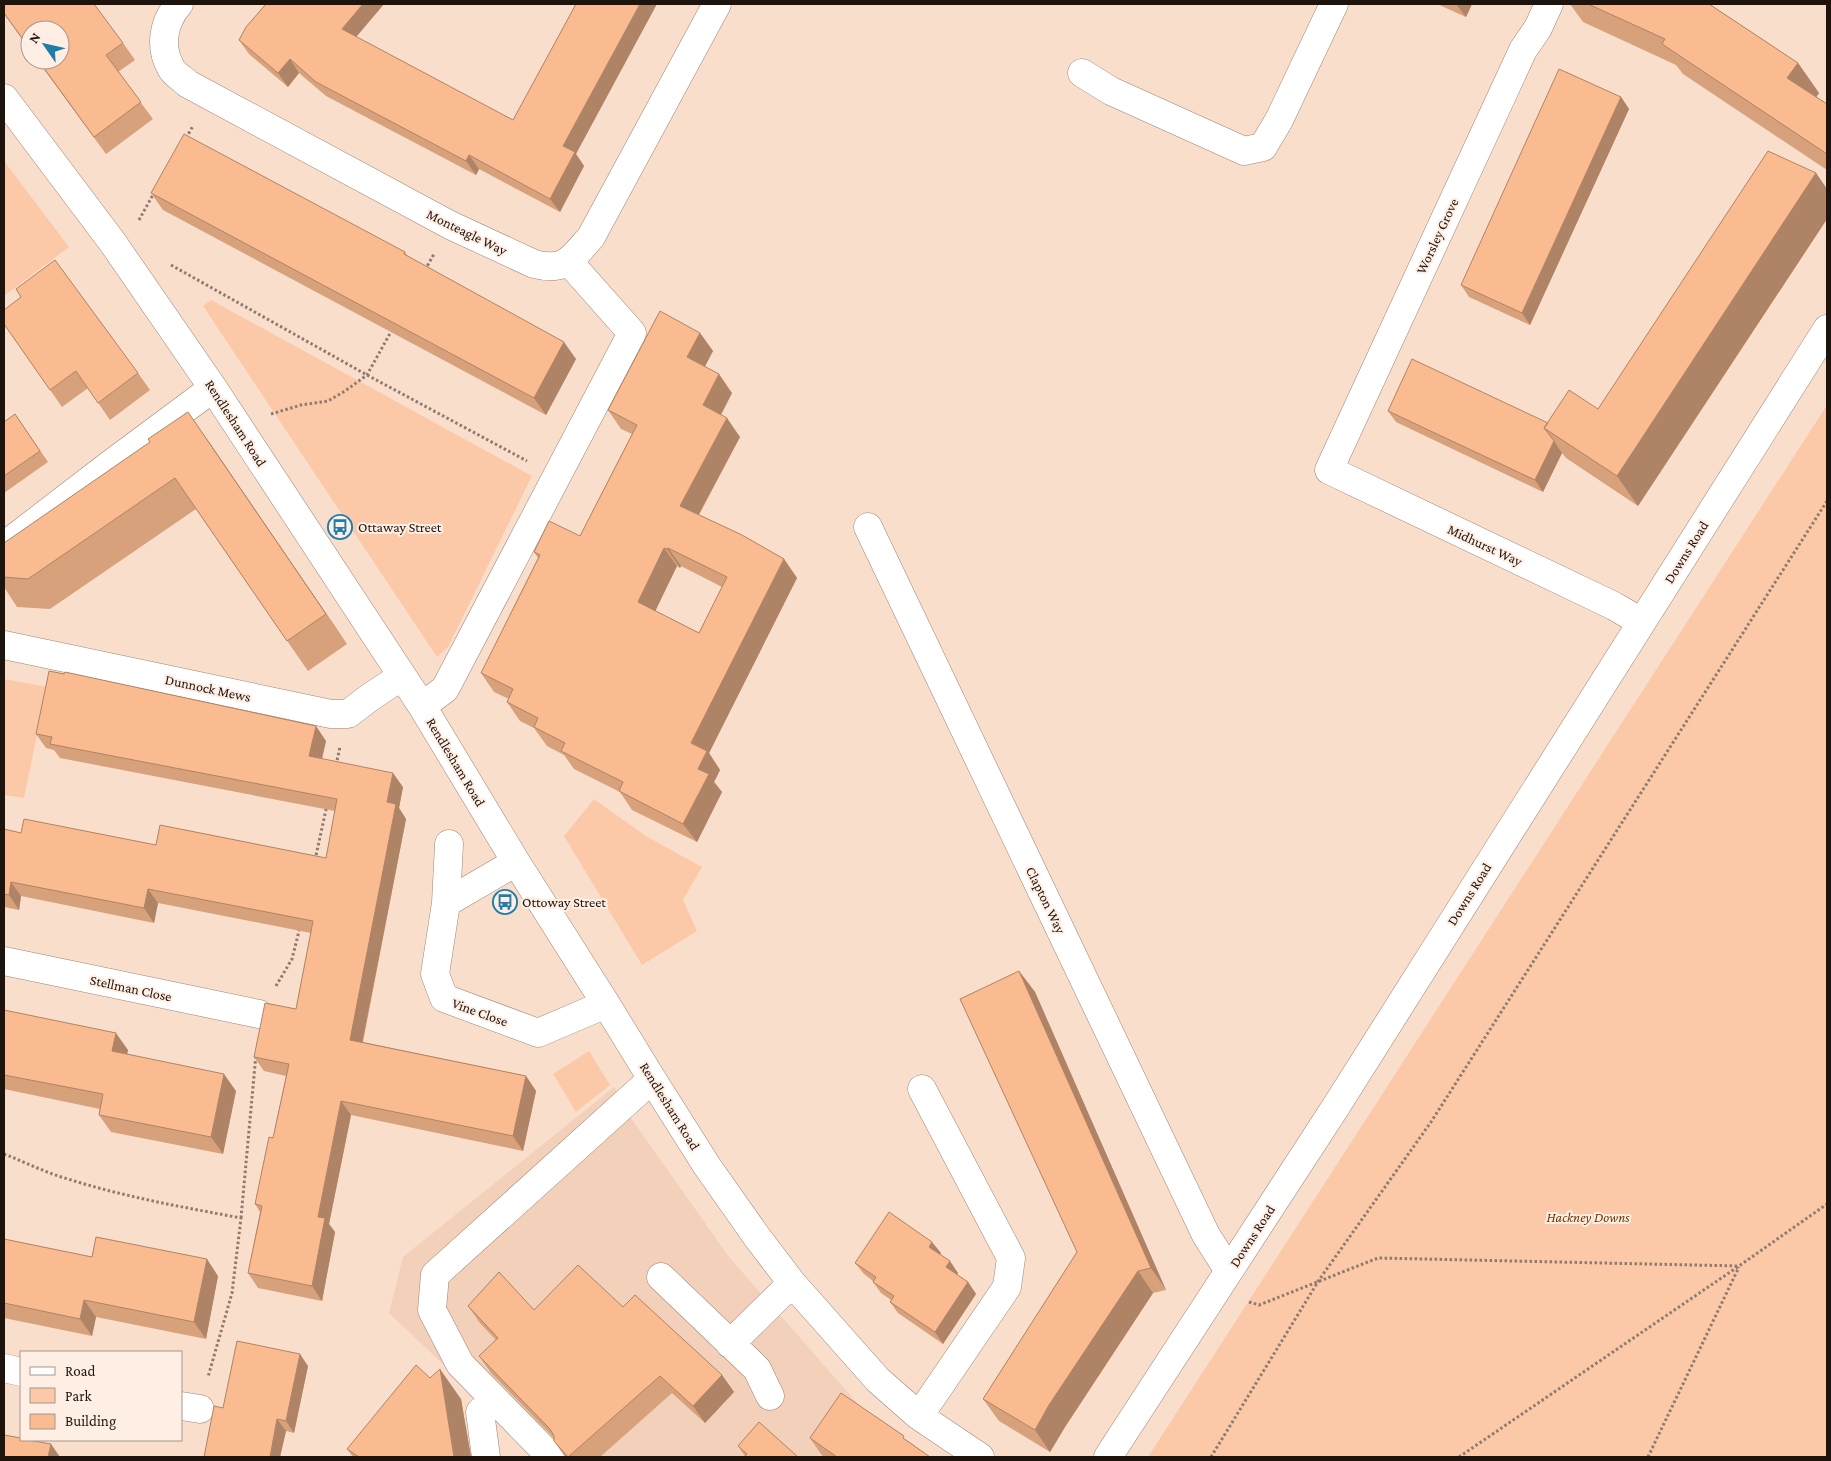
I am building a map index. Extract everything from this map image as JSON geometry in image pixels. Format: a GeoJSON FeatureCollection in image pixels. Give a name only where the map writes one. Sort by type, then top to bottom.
{"type":"FeatureCollection","features":[{"type":"Feature","properties":{"kind":"street","name":"Monteagle Way"},"geometry":{"type":"LineString","coordinates":[[179,4],[170,14],[162,44],[172,70],[188,84],[450,225],[534,264],[548,267],[569,262]]}},
{"type":"Feature","properties":{"kind":"street"},"geometry":{"type":"LineString","coordinates":[[422,706],[445,689],[632,333],[569,262],[591,237],[716,4]]}},
{"type":"Feature","properties":{"kind":"street"},"geometry":{"type":"LineString","coordinates":[[1082,73],[1111,92],[1244,151],[1263,148],[1280,120],[1334,4]]}},
{"type":"Feature","properties":{"kind":"street","name":"Worsley Grove"},"geometry":{"type":"LineString","coordinates":[[1329,470],[1522,50],[1538,28],[1549,4]]}},
{"type":"Feature","properties":{"kind":"street","name":"Rendlesham Road"},"geometry":{"type":"LineString","coordinates":[[4,98],[113,243],[214,388],[422,706],[516,862],[652,1079],[707,1166],[757,1237],[792,1283],[878,1380],[919,1416],[980,1457]]}},
{"type":"Feature","properties":{"kind":"street","name":"Downs Road"},"geometry":{"type":"LineString","coordinates":[[1108,1457],[1335,1108],[1827,329]]}},
{"type":"Feature","properties":{"kind":"street"},"geometry":{"type":"LineString","coordinates":[[4,546],[214,388]]}},
{"type":"Feature","properties":{"kind":"street","name":"Midhurst Way"},"geometry":{"type":"LineString","coordinates":[[1329,470],[1605,602],[1641,622]]}},
{"type":"Feature","properties":{"kind":"street","name":"Clapton Way"},"geometry":{"type":"LineString","coordinates":[[868,527],[1225,1278]]}},
{"type":"Feature","properties":{"kind":"street","name":"Dunnock Mews"},"geometry":{"type":"LineString","coordinates":[[4,645],[331,714],[348,714]]}},
{"type":"Feature","properties":{"kind":"street"},"geometry":{"type":"LineString","coordinates":[[348,714],[402,676]]}},
{"type":"Feature","properties":{"kind":"street","name":"Vine Close"},"geometry":{"type":"LineString","coordinates":[[449,844],[446,903],[435,974],[444,998],[538,1033],[606,1004]]}},
{"type":"Feature","properties":{"kind":"street"},"geometry":{"type":"LineString","coordinates":[[446,903],[516,862]]}},
{"type":"Feature","properties":{"kind":"street","name":"Stellman Close"},"geometry":{"type":"LineString","coordinates":[[4,961],[259,1014]]}},
{"type":"Feature","properties":{"kind":"street"},"geometry":{"type":"LineString","coordinates":[[551,1457],[460,1364],[432,1310],[435,1275],[652,1079]]}},
{"type":"Feature","properties":{"kind":"street"},"geometry":{"type":"LineString","coordinates":[[919,1416],[1007,1288],[1011,1258],[922,1089]]}},
{"type":"Feature","properties":{"kind":"street"},"geometry":{"type":"LineString","coordinates":[[661,1277],[757,1369],[770,1396]]}},
{"type":"Feature","properties":{"kind":"street"},"geometry":{"type":"LineString","coordinates":[[730,1344],[792,1283]]}},
{"type":"Feature","properties":{"kind":"street"},"geometry":{"type":"LineString","coordinates":[[4,1368],[20,1372]]}},
{"type":"Feature","properties":{"kind":"street"},"geometry":{"type":"LineString","coordinates":[[480,1412],[486,1457]]}},
{"type":"Feature","properties":{"kind":"path"},"geometry":{"type":"LineString","coordinates":[[182,145],[210,96]]}},
{"type":"Feature","properties":{"kind":"path"},"geometry":{"type":"LineString","coordinates":[[113,243],[135,227],[158,186]]}},
{"type":"Feature","properties":{"kind":"path"},"geometry":{"type":"LineString","coordinates":[[422,275],[450,225]]}},
{"type":"Feature","properties":{"kind":"path"},"geometry":{"type":"LineString","coordinates":[[169,264],[367,375],[556,476]]}},
{"type":"Feature","properties":{"kind":"path"},"geometry":{"type":"LineString","coordinates":[[239,427],[282,410],[328,401],[345,391],[367,375],[395,325]]}},
{"type":"Feature","properties":{"kind":"path"},"geometry":{"type":"LineString","coordinates":[[1211,1457],[1319,1280],[1431,1122],[1827,501]]}},
{"type":"Feature","properties":{"kind":"path"},"geometry":{"type":"LineString","coordinates":[[335,771],[348,714]]}},
{"type":"Feature","properties":{"kind":"path"},"geometry":{"type":"LineString","coordinates":[[314,865],[328,799]]}},
{"type":"Feature","properties":{"kind":"path"},"geometry":{"type":"LineString","coordinates":[[190,1407],[232,1293],[259,1014],[292,959],[301,922]]}},
{"type":"Feature","properties":{"kind":"path"},"geometry":{"type":"LineString","coordinates":[[4,1154],[65,1179],[110,1192],[240,1218]]}},
{"type":"Feature","properties":{"kind":"path"},"geometry":{"type":"LineString","coordinates":[[1459,1457],[1827,1204]]}},
{"type":"Feature","properties":{"kind":"path"},"geometry":{"type":"LineString","coordinates":[[1225,1278],[1248,1302],[1259,1305],[1378,1258],[1739,1266]]}},
{"type":"Feature","properties":{"kind":"path"},"geometry":{"type":"LineString","coordinates":[[1648,1457],[1739,1266]]}},
{"type":"Feature","properties":{"kind":"shaded area"},"geometry":{"type":"Polygon","coordinates":[[[614,1087],[631,1118],[729,1257],[858,1404],[819,1457],[539,1457],[478,1395],[389,1313],[403,1257],[614,1087]]]}},
{"type":"Feature","properties":{"kind":"green space"},"geometry":{"type":"Polygon","coordinates":[[[4,161],[69,247],[4,296],[4,161]]]}},
{"type":"Feature","properties":{"kind":"green space"},"geometry":{"type":"Polygon","coordinates":[[[211,300],[532,476],[448,647],[437,657],[203,306],[211,300]]]}},
{"type":"Feature","properties":{"kind":"green space","name":"Hackney Downs"},"geometry":{"type":"Polygon","coordinates":[[[1827,405],[1827,1457],[1148,1457],[1827,405]]]}},
{"type":"Feature","properties":{"kind":"green space"},"geometry":{"type":"Polygon","coordinates":[[[4,679],[47,687],[24,798],[4,795],[4,679]]]}},
{"type":"Feature","properties":{"kind":"green space"},"geometry":{"type":"Polygon","coordinates":[[[594,799],[646,836],[702,867],[683,900],[697,931],[642,965],[564,836],[594,799]]]}},
{"type":"Feature","properties":{"kind":"green space"},"geometry":{"type":"Polygon","coordinates":[[[589,1051],[610,1085],[576,1112],[553,1074],[589,1051]]]}},
{"type":"Feature","properties":{"kind":"building"},"geometry":{"type":"Polygon","coordinates":[[[4,4],[94,4],[123,43],[106,55],[141,102],[94,137],[45,70],[70,70],[70,20],[20,20],[20,35],[4,13],[4,4]]]}},
{"type":"Feature","properties":{"kind":"building"},"geometry":{"type":"Polygon","coordinates":[[[266,4],[363,4],[342,29],[513,120],[576,4],[640,4],[563,146],[575,152],[550,199],[469,155],[466,161],[316,82],[290,59],[278,73],[239,40],[246,27],[266,4]]]}},
{"type":"Feature","properties":{"kind":"building"},"geometry":{"type":"Polygon","coordinates":[[[1588,4],[1709,4],[1798,63],[1787,78],[1827,104],[1827,154],[1662,44],[1665,39],[1588,4]]]}},
{"type":"Feature","properties":{"kind":"building"},"geometry":{"type":"Polygon","coordinates":[[[1559,69],[1621,97],[1522,313],[1461,285],[1559,69]]]}},
{"type":"Feature","properties":{"kind":"building"},"geometry":{"type":"Polygon","coordinates":[[[184,134],[405,252],[404,254],[564,342],[534,398],[151,193],[184,134]]]}},
{"type":"Feature","properties":{"kind":"building"},"geometry":{"type":"Polygon","coordinates":[[[1768,151],[1816,173],[1617,476],[1544,428],[1569,390],[1598,409],[1768,151]]]}},
{"type":"Feature","properties":{"kind":"building"},"geometry":{"type":"Polygon","coordinates":[[[55,260],[138,373],[98,403],[76,371],[50,390],[4,324],[4,310],[21,297],[16,289],[55,260]]]}},
{"type":"Feature","properties":{"kind":"building"},"geometry":{"type":"Polygon","coordinates":[[[660,311],[700,333],[687,357],[719,374],[703,405],[727,418],[680,506],[742,535],[784,559],[691,743],[707,751],[698,769],[709,774],[683,824],[619,791],[623,782],[561,751],[565,743],[534,727],[538,718],[507,702],[513,689],[481,673],[540,555],[534,552],[549,521],[580,536],[637,425],[608,410],[660,311]],[[664,548],[638,602],[699,633],[727,577],[664,548]]]}},
{"type":"Feature","properties":{"kind":"building"},"geometry":{"type":"Polygon","coordinates":[[[1412,359],[1548,423],[1544,428],[1554,441],[1535,480],[1388,411],[1412,359]]]}},
{"type":"Feature","properties":{"kind":"building"},"geometry":{"type":"Polygon","coordinates":[[[188,412],[326,614],[287,641],[175,478],[28,579],[4,577],[4,543],[150,442],[148,439],[188,412]]]}},
{"type":"Feature","properties":{"kind":"building"},"geometry":{"type":"Polygon","coordinates":[[[15,414],[40,451],[4,476],[4,422],[15,414]]]}},
{"type":"Feature","properties":{"kind":"building"},"geometry":{"type":"Polygon","coordinates":[[[49,671],[64,674],[65,672],[316,726],[309,756],[393,773],[387,802],[396,804],[350,1040],[526,1076],[513,1136],[341,1101],[318,1217],[325,1218],[312,1286],[248,1273],[262,1206],[255,1204],[269,1137],[273,1138],[289,1064],[254,1057],[265,1003],[296,1009],[313,921],[148,889],[144,908],[11,882],[9,895],[4,894],[4,829],[21,833],[24,819],[156,845],[160,825],[326,858],[337,799],[50,744],[52,737],[36,734],[49,671]]]}},
{"type":"Feature","properties":{"kind":"building"},"geometry":{"type":"Polygon","coordinates":[[[1019,971],[1151,1268],[1138,1271],[1049,1405],[1035,1430],[983,1399],[1077,1252],[960,999],[1019,971]]]}},
{"type":"Feature","properties":{"kind":"building"},"geometry":{"type":"Polygon","coordinates":[[[4,1010],[116,1033],[112,1051],[224,1074],[211,1137],[99,1115],[103,1094],[4,1075],[4,1010]]]}},
{"type":"Feature","properties":{"kind":"building"},"geometry":{"type":"Polygon","coordinates":[[[889,1212],[932,1242],[929,1247],[950,1261],[946,1267],[968,1282],[935,1332],[890,1302],[894,1296],[873,1282],[876,1277],[855,1263],[889,1212]]]}},
{"type":"Feature","properties":{"kind":"building"},"geometry":{"type":"Polygon","coordinates":[[[96,1237],[207,1259],[194,1322],[84,1300],[80,1319],[4,1303],[4,1239],[92,1257],[96,1237]]]}},
{"type":"Feature","properties":{"kind":"building"},"geometry":{"type":"Polygon","coordinates":[[[578,1265],[623,1307],[635,1295],[722,1375],[693,1406],[660,1376],[568,1457],[554,1441],[554,1436],[550,1429],[479,1356],[498,1338],[468,1306],[499,1272],[534,1310],[578,1265]]]}},
{"type":"Feature","properties":{"kind":"building"},"geometry":{"type":"Polygon","coordinates":[[[237,1341],[300,1354],[286,1421],[277,1419],[270,1457],[204,1457],[214,1406],[223,1408],[237,1341]]]}},
{"type":"Feature","properties":{"kind":"building"},"geometry":{"type":"Polygon","coordinates":[[[416,1365],[430,1378],[440,1369],[454,1457],[359,1457],[347,1449],[416,1365]]]}},
{"type":"Feature","properties":{"kind":"building"},"geometry":{"type":"Polygon","coordinates":[[[841,1393],[904,1436],[903,1438],[930,1457],[837,1457],[810,1438],[841,1393]]]}},
{"type":"Feature","properties":{"kind":"building"},"geometry":{"type":"Polygon","coordinates":[[[759,1422],[798,1457],[744,1457],[747,1454],[738,1446],[759,1422]]]}},
{"type":"Feature","properties":{"kind":"building"},"geometry":{"type":"Polygon","coordinates":[[[4,1435],[20,1438],[20,1441],[51,1444],[48,1457],[4,1457],[4,1435]]]}},
{"type":"Feature","properties":{"kind":"place","name":"Ottaway Street"},"geometry":{"type":"Point","coordinates":[340,527]}},
{"type":"Feature","properties":{"kind":"place","name":"Ottoway Street"},"geometry":{"type":"Point","coordinates":[505,902]}}]}
